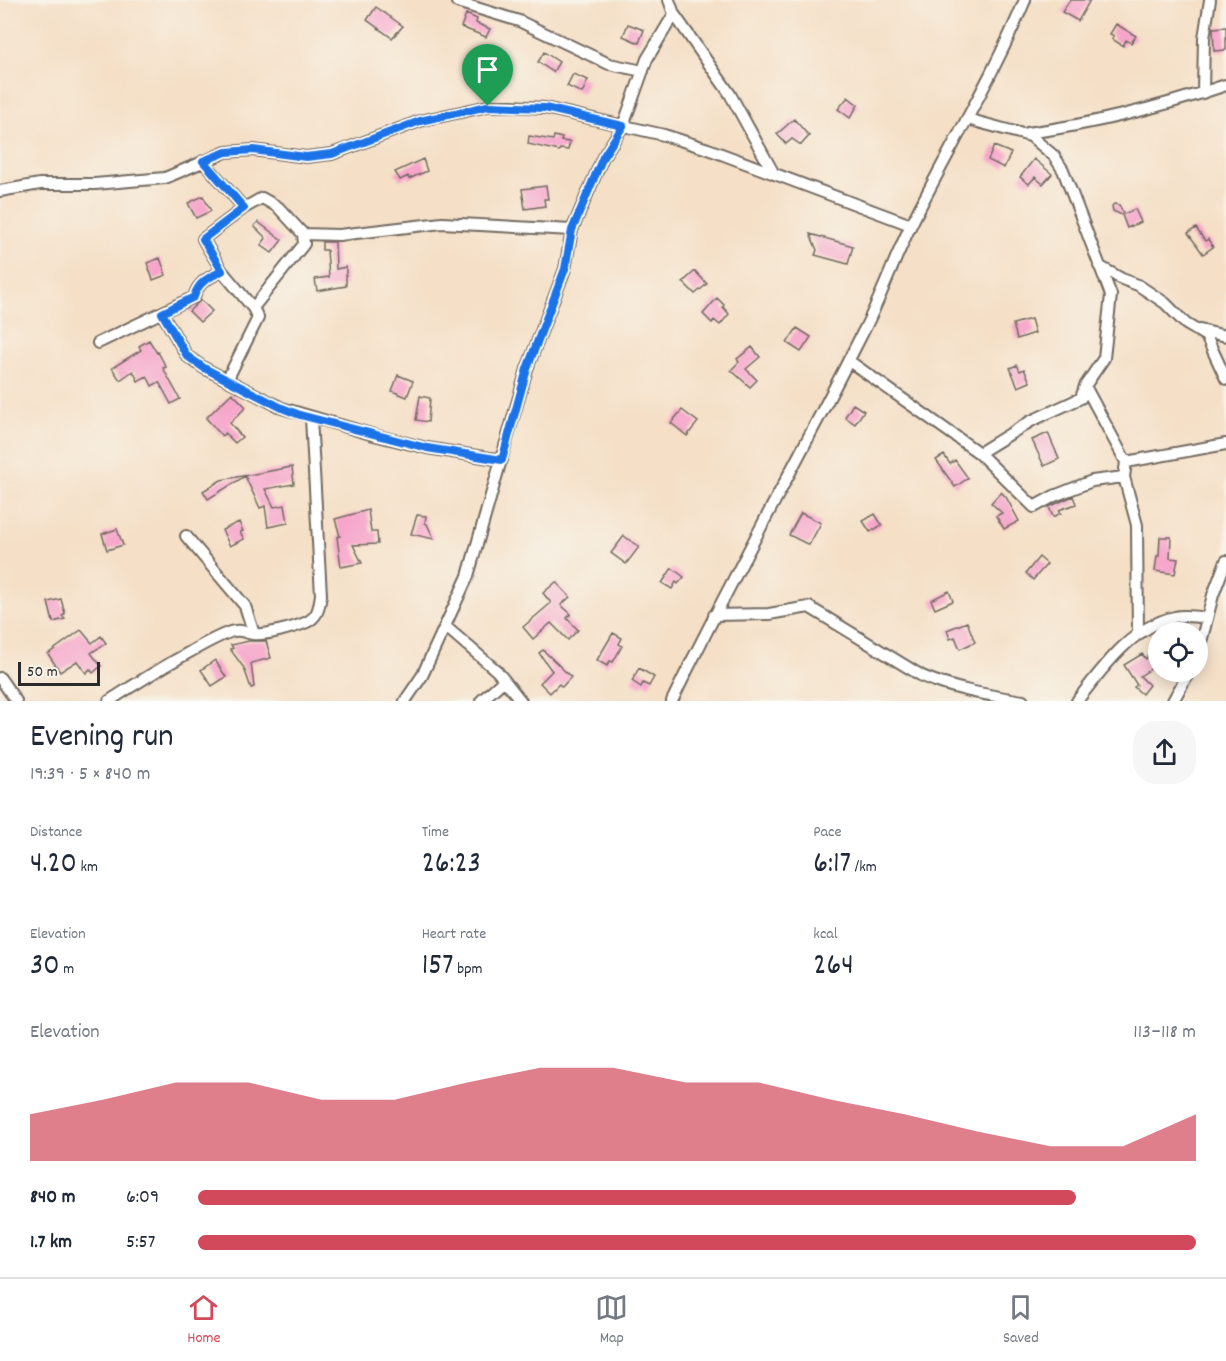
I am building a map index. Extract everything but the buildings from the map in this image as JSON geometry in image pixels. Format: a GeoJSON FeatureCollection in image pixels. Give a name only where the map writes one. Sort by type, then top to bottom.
{"type":"FeatureCollection","features":[{"type":"Feature","properties":{"kind":"street"},"geometry":{"type":"LineString","coordinates":[[669,0],[674,14],[730,94],[774,174]]}},
{"type":"Feature","properties":{"kind":"street"},"geometry":{"type":"LineString","coordinates":[[672,701],[714,615],[773,508],[849,361],[911,225],[967,119],[1025,0]]}},
{"type":"Feature","properties":{"kind":"street"},"geometry":{"type":"LineString","coordinates":[[1203,93],[1204,38],[1210,0]]}},
{"type":"Feature","properties":{"kind":"street"},"geometry":{"type":"LineString","coordinates":[[457,2],[519,21],[609,64],[643,72]]}},
{"type":"Feature","properties":{"kind":"street"},"geometry":{"type":"LineString","coordinates":[[405,701],[422,676],[468,576],[527,369],[565,269],[572,230],[603,157],[623,126],[660,34],[674,14]]}},
{"type":"Feature","properties":{"kind":"street"},"geometry":{"type":"LineString","coordinates":[[1027,133],[1079,126],[1126,113],[1157,108],[1226,86]]}},
{"type":"Feature","properties":{"kind":"street"},"geometry":{"type":"LineString","coordinates":[[0,190],[40,184],[95,184],[165,178],[226,152],[253,150],[306,157],[332,154],[420,121],[488,106],[545,108],[664,135],[911,225]]}},
{"type":"Feature","properties":{"kind":"street"},"geometry":{"type":"LineString","coordinates":[[967,119],[1030,136],[1027,133]]}},
{"type":"Feature","properties":{"kind":"street"},"geometry":{"type":"LineString","coordinates":[[979,453],[1031,421],[1081,398],[1085,386],[1104,358],[1111,295],[1063,170],[1054,156],[1027,133]]}},
{"type":"Feature","properties":{"kind":"street"},"geometry":{"type":"LineString","coordinates":[[203,161],[244,208]]}},
{"type":"Feature","properties":{"kind":"street"},"geometry":{"type":"LineString","coordinates":[[227,380],[258,318],[253,308],[222,271],[203,239],[244,208],[262,198],[272,202],[303,234],[304,243],[253,308]]}},
{"type":"Feature","properties":{"kind":"street"},"geometry":{"type":"LineString","coordinates":[[303,234],[339,235],[442,223],[572,230]]}},
{"type":"Feature","properties":{"kind":"street"},"geometry":{"type":"LineString","coordinates":[[1099,266],[1138,285],[1206,336],[1226,379]]}},
{"type":"Feature","properties":{"kind":"street"},"geometry":{"type":"LineString","coordinates":[[98,343],[194,297],[196,288],[202,282],[222,271]]}},
{"type":"Feature","properties":{"kind":"street"},"geometry":{"type":"LineString","coordinates":[[162,313],[187,356],[227,380],[282,408],[311,418],[427,448],[502,460]]}},
{"type":"Feature","properties":{"kind":"street"},"geometry":{"type":"LineString","coordinates":[[1194,328],[1226,336]]}},
{"type":"Feature","properties":{"kind":"street"},"geometry":{"type":"LineString","coordinates":[[849,361],[979,453],[1034,507],[1054,496],[1092,481],[1124,477]]}},
{"type":"Feature","properties":{"kind":"street"},"geometry":{"type":"LineString","coordinates":[[1085,386],[1126,462],[1124,477],[1137,525],[1138,635]]}},
{"type":"Feature","properties":{"kind":"street"},"geometry":{"type":"LineString","coordinates":[[109,701],[151,673],[232,631],[267,633],[306,622],[314,618],[319,611],[321,595],[311,418]]}},
{"type":"Feature","properties":{"kind":"street"},"geometry":{"type":"LineString","coordinates":[[1126,462],[1226,444]]}},
{"type":"Feature","properties":{"kind":"street"},"geometry":{"type":"LineString","coordinates":[[186,536],[245,606],[250,615],[254,634]]}},
{"type":"Feature","properties":{"kind":"street"},"geometry":{"type":"LineString","coordinates":[[1206,622],[1226,561]]}},
{"type":"Feature","properties":{"kind":"street"},"geometry":{"type":"LineString","coordinates":[[714,615],[770,614],[809,607],[922,676],[941,685],[988,698],[1023,701]]}},
{"type":"Feature","properties":{"kind":"street"},"geometry":{"type":"LineString","coordinates":[[1077,701],[1111,658],[1138,635],[1177,616],[1207,617]]}},
{"type":"Feature","properties":{"kind":"street"},"geometry":{"type":"LineString","coordinates":[[446,627],[497,671],[521,701]]}},
{"type":"Feature","properties":{"kind":"street"},"geometry":{"type":"LineString","coordinates":[[0,678],[16,701]]}},
{"type":"Feature","properties":{"kind":"street"},"geometry":{"type":"LineString","coordinates":[[481,701],[503,681]]}},
{"type":"Feature","properties":{"kind":"street"},"geometry":{"type":"LineString","coordinates":[[1173,701],[1183,682]]}},
{"type":"Feature","properties":{"kind":"route"},"geometry":{"type":"LineString","coordinates":[[488,106],[545,108],[623,126],[603,157],[572,230],[565,269],[527,369],[502,460],[427,448],[300,415],[204,368],[187,356],[162,313],[194,297],[196,288],[202,282],[222,271],[212,258],[203,239],[244,208],[203,161],[226,152],[253,150],[306,157],[332,154],[420,121],[488,106]]}}]}
